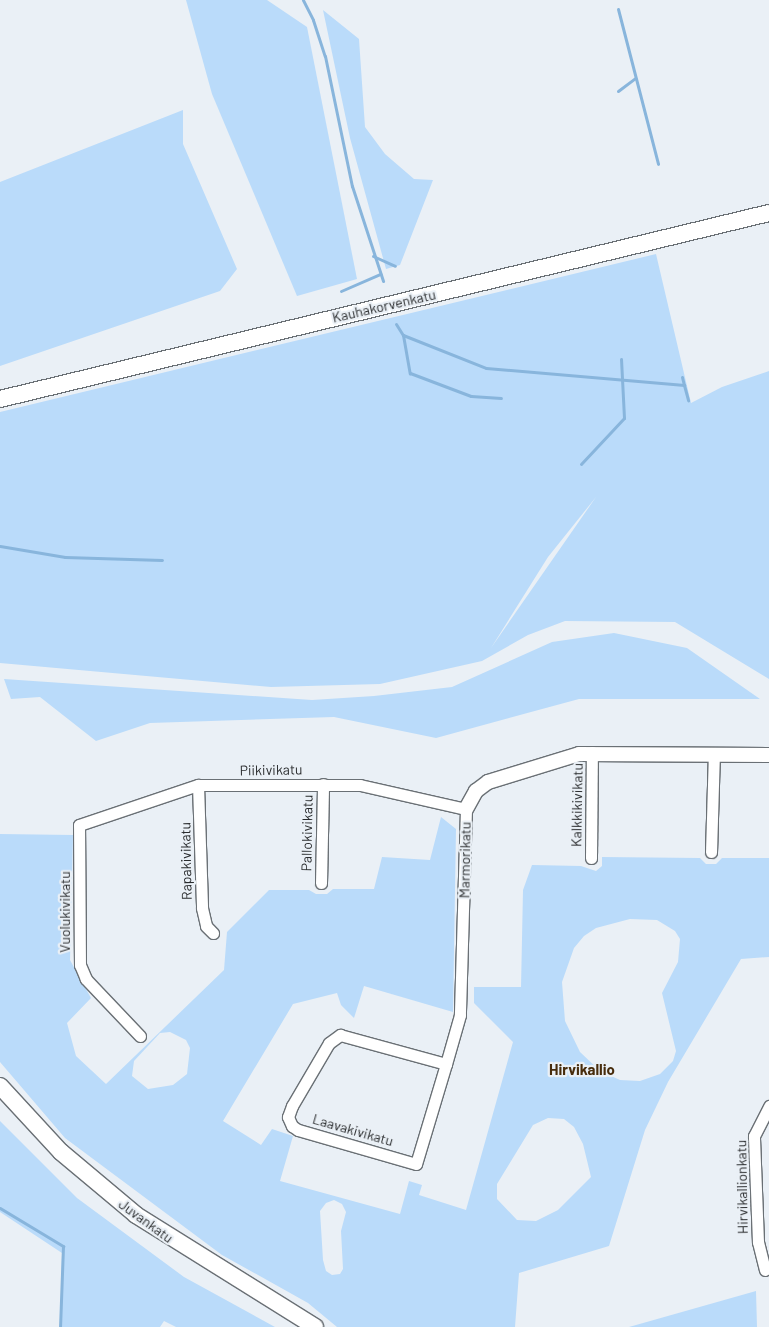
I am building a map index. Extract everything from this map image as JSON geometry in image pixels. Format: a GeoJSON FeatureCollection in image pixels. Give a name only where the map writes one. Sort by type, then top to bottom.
{"type":"FeatureCollection","features":[{"type":"Feature","properties":{"kind":"main road","name":"Kauhakorvenkatu"},"geometry":{"type":"LineString","coordinates":[[0,399],[769,213]]}},
{"type":"Feature","properties":{"kind":"main road","name":"Juvankatu"},"geometry":{"type":"LineString","coordinates":[[0,1086],[61,1152],[136,1215],[315,1327]]}},
{"type":"Feature","properties":{"kind":"street","name":"Marmorikatu"},"geometry":{"type":"LineString","coordinates":[[416,1164],[446,1064],[463,994],[466,809],[476,791],[498,778],[592,752],[769,755]]}},
{"type":"Feature","properties":{"kind":"street","name":"Kalkkikivikatu"},"geometry":{"type":"LineString","coordinates":[[591,858],[592,752]]}},
{"type":"Feature","properties":{"kind":"street"},"geometry":{"type":"LineString","coordinates":[[711,852],[714,753]]}},
{"type":"Feature","properties":{"kind":"street","name":"Pallokivikatu"},"geometry":{"type":"LineString","coordinates":[[321,883],[322,784]]}},
{"type":"Feature","properties":{"kind":"street","name":"Piikivikatu"},"geometry":{"type":"LineString","coordinates":[[79,825],[198,785],[360,785],[466,809]]}},
{"type":"Feature","properties":{"kind":"street","name":"Rapakivikatu"},"geometry":{"type":"LineString","coordinates":[[198,785],[202,908],[206,926],[213,933]]}},
{"type":"Feature","properties":{"kind":"street","name":"Vuolukivikatu"},"geometry":{"type":"LineString","coordinates":[[79,825],[80,965],[86,979],[140,1036]]}},
{"type":"Feature","properties":{"kind":"street","name":"Laavakivikatu"},"geometry":{"type":"LineString","coordinates":[[416,1164],[298,1130],[292,1126],[288,1113],[329,1043],[340,1035],[446,1064]]}},
{"type":"Feature","properties":{"kind":"street","name":"Hirvikallionkatu"},"geometry":{"type":"LineString","coordinates":[[765,1270],[758,1242],[754,1136],[769,1106]]}},
{"type":"Feature","properties":{"kind":"shaded area"},"geometry":{"type":"Polygon","coordinates":[[[186,0],[267,0],[307,27],[357,279],[297,296],[212,94],[186,0]]]}},
{"type":"Feature","properties":{"kind":"shaded area"},"geometry":{"type":"Polygon","coordinates":[[[323,10],[359,39],[365,127],[385,154],[414,179],[433,180],[400,265],[386,269],[350,138],[323,10]]]}},
{"type":"Feature","properties":{"kind":"shaded area"},"geometry":{"type":"Polygon","coordinates":[[[183,110],[183,144],[237,269],[220,291],[0,366],[0,182],[183,110]]]}},
{"type":"Feature","properties":{"kind":"shaded area"},"geometry":{"type":"Polygon","coordinates":[[[656,254],[691,403],[722,387],[769,371],[769,679],[675,622],[565,621],[528,635],[482,661],[380,684],[271,687],[0,663],[0,412],[656,254]],[[596,497],[548,557],[491,648],[596,497]]]}},
{"type":"Feature","properties":{"kind":"shaded area"},"geometry":{"type":"Polygon","coordinates":[[[614,633],[687,648],[760,699],[579,699],[436,738],[334,717],[150,723],[96,741],[40,697],[11,699],[4,679],[312,700],[374,696],[452,687],[552,642],[614,633]]]}},
{"type":"Feature","properties":{"kind":"shaded area"},"geometry":{"type":"Polygon","coordinates":[[[441,817],[456,829],[453,1012],[364,986],[354,1018],[341,1005],[337,993],[293,1004],[223,1121],[261,1145],[272,1129],[293,1136],[280,1181],[400,1214],[409,1181],[422,1185],[419,1195],[466,1210],[513,1042],[474,1003],[474,987],[521,987],[523,890],[532,865],[581,866],[596,871],[602,866],[602,857],[700,858],[706,864],[716,864],[722,858],[769,858],[769,957],[741,959],[668,1082],[645,1130],[609,1246],[519,1273],[515,1327],[337,1327],[308,1303],[222,1255],[65,1138],[0,1062],[0,834],[73,835],[70,960],[91,998],[67,1023],[76,1056],[106,1084],[224,970],[227,932],[269,890],[309,890],[316,894],[327,894],[333,889],[374,889],[382,857],[430,860],[441,817]],[[630,919],[596,928],[584,936],[574,948],[562,982],[565,1021],[580,1052],[600,1071],[620,1080],[640,1081],[660,1074],[673,1061],[676,1051],[662,993],[678,962],[680,939],[675,931],[657,920],[630,919]],[[170,1032],[160,1033],[134,1061],[132,1076],[148,1089],[173,1085],[187,1074],[190,1048],[186,1040],[170,1032]],[[548,1118],[533,1125],[497,1184],[497,1199],[517,1220],[536,1221],[558,1210],[591,1177],[583,1144],[574,1127],[564,1119],[548,1118]],[[334,1200],[326,1203],[320,1211],[323,1260],[326,1271],[332,1275],[340,1274],[343,1269],[341,1231],[346,1212],[342,1204],[334,1200]]]}},
{"type":"Feature","properties":{"kind":"shaded area"},"geometry":{"type":"Polygon","coordinates":[[[0,1121],[77,1198],[184,1277],[275,1327],[176,1327],[164,1321],[160,1327],[60,1327],[62,1253],[0,1212],[0,1121]]]}},
{"type":"Feature","properties":{"kind":"shaded area"},"geometry":{"type":"Polygon","coordinates":[[[756,1291],[757,1327],[629,1327],[756,1291]]]}},
{"type":"Feature","properties":{"kind":"waterway"},"geometry":{"type":"LineString","coordinates":[[303,0],[313,20],[325,56],[352,186],[383,281]]}},
{"type":"Feature","properties":{"kind":"waterway"},"geometry":{"type":"LineString","coordinates":[[618,9],[658,164]]}},
{"type":"Feature","properties":{"kind":"waterway"},"geometry":{"type":"LineString","coordinates":[[618,91],[635,78]]}},
{"type":"Feature","properties":{"kind":"waterway"},"geometry":{"type":"LineString","coordinates":[[373,256],[395,266]]}},
{"type":"Feature","properties":{"kind":"waterway"},"geometry":{"type":"LineString","coordinates":[[341,291],[380,274]]}},
{"type":"Feature","properties":{"kind":"waterway"},"geometry":{"type":"LineString","coordinates":[[396,324],[403,335],[410,373],[471,396],[501,398]]}},
{"type":"Feature","properties":{"kind":"waterway"},"geometry":{"type":"LineString","coordinates":[[403,335],[486,368],[684,385],[688,400]]}},
{"type":"Feature","properties":{"kind":"waterway"},"geometry":{"type":"LineString","coordinates":[[581,464],[624,418],[621,359]]}},
{"type":"Feature","properties":{"kind":"waterway"},"geometry":{"type":"LineString","coordinates":[[682,377],[684,385]]}},
{"type":"Feature","properties":{"kind":"waterway"},"geometry":{"type":"LineString","coordinates":[[0,546],[65,557],[162,560]]}},
{"type":"Feature","properties":{"kind":"waterway"},"geometry":{"type":"LineString","coordinates":[[0,1208],[63,1246],[60,1327]]}},
{"type":"Feature","properties":{"kind":"district","name":"Hirvikallio"},"geometry":{"type":"Point","coordinates":[582,1070]}}]}
